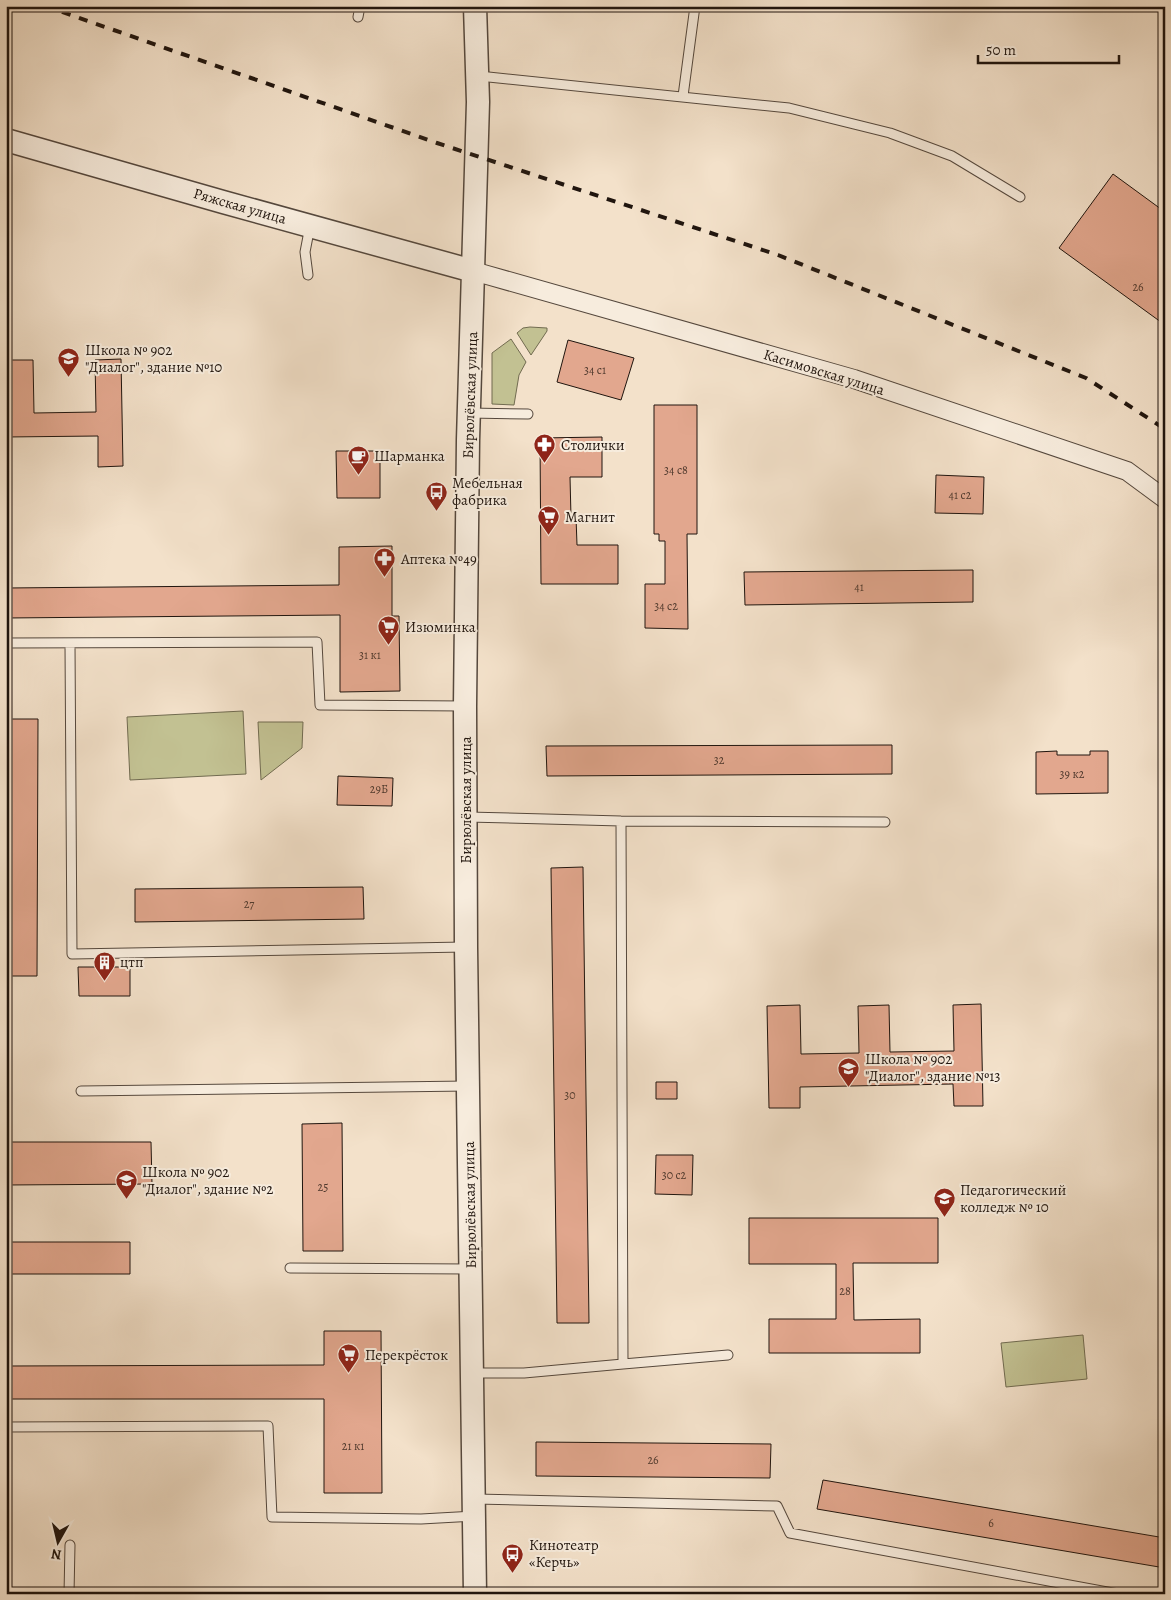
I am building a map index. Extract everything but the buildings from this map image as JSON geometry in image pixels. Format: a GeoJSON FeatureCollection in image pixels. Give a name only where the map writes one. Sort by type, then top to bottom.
{"type":"FeatureCollection","features":[{"type":"Feature","properties":{"kind":"street","name":"Бирюлёвская улица"},"geometry":{"type":"LineString","coordinates":[[475,6],[478,76],[469,413],[466,706],[466,947],[475,1594]]}},
{"type":"Feature","properties":{"kind":"street","name":"Ряжская улица"},"geometry":{"type":"LineString","coordinates":[[6,140],[473,271]]}},
{"type":"Feature","properties":{"kind":"street","name":"Касимовская улица"},"geometry":{"type":"LineString","coordinates":[[473,271],[854,379],[1127,471],[1165,499]]}},
{"type":"Feature","properties":{"kind":"lane"},"geometry":{"type":"LineString","coordinates":[[358,17],[360,6]]}},
{"type":"Feature","properties":{"kind":"lane"},"geometry":{"type":"LineString","coordinates":[[683,96],[695,6]]}},
{"type":"Feature","properties":{"kind":"lane"},"geometry":{"type":"LineString","coordinates":[[478,76],[789,108],[890,132],[952,156],[1020,197]]}},
{"type":"Feature","properties":{"kind":"lane"},"geometry":{"type":"LineString","coordinates":[[308,275],[305,252],[310,226]]}},
{"type":"Feature","properties":{"kind":"lane"},"geometry":{"type":"LineString","coordinates":[[469,413],[528,414]]}},
{"type":"Feature","properties":{"kind":"lane"},"geometry":{"type":"LineString","coordinates":[[6,643],[317,642],[320,705],[466,706]]}},
{"type":"Feature","properties":{"kind":"lane"},"geometry":{"type":"LineString","coordinates":[[70,644],[72,954],[466,947]]}},
{"type":"Feature","properties":{"kind":"lane"},"geometry":{"type":"LineString","coordinates":[[466,817],[621,821],[886,822]]}},
{"type":"Feature","properties":{"kind":"lane"},"geometry":{"type":"LineString","coordinates":[[621,821],[623,1364]]}},
{"type":"Feature","properties":{"kind":"lane"},"geometry":{"type":"LineString","coordinates":[[80,1091],[468,1086]]}},
{"type":"Feature","properties":{"kind":"lane"},"geometry":{"type":"LineString","coordinates":[[290,1268],[470,1269]]}},
{"type":"Feature","properties":{"kind":"lane"},"geometry":{"type":"LineString","coordinates":[[472,1373],[524,1373],[728,1355]]}},
{"type":"Feature","properties":{"kind":"lane"},"geometry":{"type":"LineString","coordinates":[[6,1427],[268,1426],[272,1517],[421,1520],[475,1507],[777,1506],[790,1533],[1118,1594]]}},
{"type":"Feature","properties":{"kind":"lane"},"geometry":{"type":"LineString","coordinates":[[69,1594],[70,1545]]}},
{"type":"Feature","properties":{"kind":"shaded area"},"geometry":{"type":"Polygon","coordinates":[[[523,328],[547,328],[547,331],[531,355],[517,333],[523,328]]]}},
{"type":"Feature","properties":{"kind":"shaded area"},"geometry":{"type":"Polygon","coordinates":[[[511,339],[526,362],[519,375],[514,405],[492,404],[492,353],[511,339]]]}},
{"type":"Feature","properties":{"kind":"shaded area"},"geometry":{"type":"Polygon","coordinates":[[[243,711],[246,774],[130,780],[127,717],[243,711]]]}},
{"type":"Feature","properties":{"kind":"shaded area"},"geometry":{"type":"Polygon","coordinates":[[[258,722],[303,722],[302,748],[261,780],[258,722]]]}},
{"type":"Feature","properties":{"kind":"shaded area"},"geometry":{"type":"Polygon","coordinates":[[[1083,1335],[1087,1379],[1006,1387],[1001,1343],[1083,1335]]]}},
{"type":"Feature","properties":{"kind":"railway"},"geometry":{"type":"LineString","coordinates":[[45,6],[437,143],[778,255],[1086,378],[1165,429]]}},
{"type":"Feature","properties":{"kind":"place","name":"Школа № 902 \"Диалог\", здание №10"},"geometry":{"type":"Point","coordinates":[69,378]}},
{"type":"Feature","properties":{"kind":"place","name":"Столички"},"geometry":{"type":"Point","coordinates":[545,464]}},
{"type":"Feature","properties":{"kind":"place","name":"Шарманка"},"geometry":{"type":"Point","coordinates":[358,475]}},
{"type":"Feature","properties":{"kind":"place","name":"Мебельная фабрика"},"geometry":{"type":"Point","coordinates":[436,511]}},
{"type":"Feature","properties":{"kind":"place","name":"Магнит"},"geometry":{"type":"Point","coordinates":[549,536]}},
{"type":"Feature","properties":{"kind":"place","name":"Аптека №49"},"geometry":{"type":"Point","coordinates":[385,578]}},
{"type":"Feature","properties":{"kind":"place","name":"Изюминка"},"geometry":{"type":"Point","coordinates":[389,646]}},
{"type":"Feature","properties":{"kind":"place","name":"цтп"},"geometry":{"type":"Point","coordinates":[104,981]}},
{"type":"Feature","properties":{"kind":"place","name":"Школа № 902 \"Диалог\", здание №13"},"geometry":{"type":"Point","coordinates":[849,1087]}},
{"type":"Feature","properties":{"kind":"place","name":"Школа № 902 \"Диалог\", здание №2"},"geometry":{"type":"Point","coordinates":[126,1200]}},
{"type":"Feature","properties":{"kind":"place","name":"Педагогический колледж № 10"},"geometry":{"type":"Point","coordinates":[944,1218]}},
{"type":"Feature","properties":{"kind":"place","name":"Перекрёсток"},"geometry":{"type":"Point","coordinates":[349,1374]}},
{"type":"Feature","properties":{"kind":"place","name":"Кинотеатр «Керчь»"},"geometry":{"type":"Point","coordinates":[513,1573]}}]}
